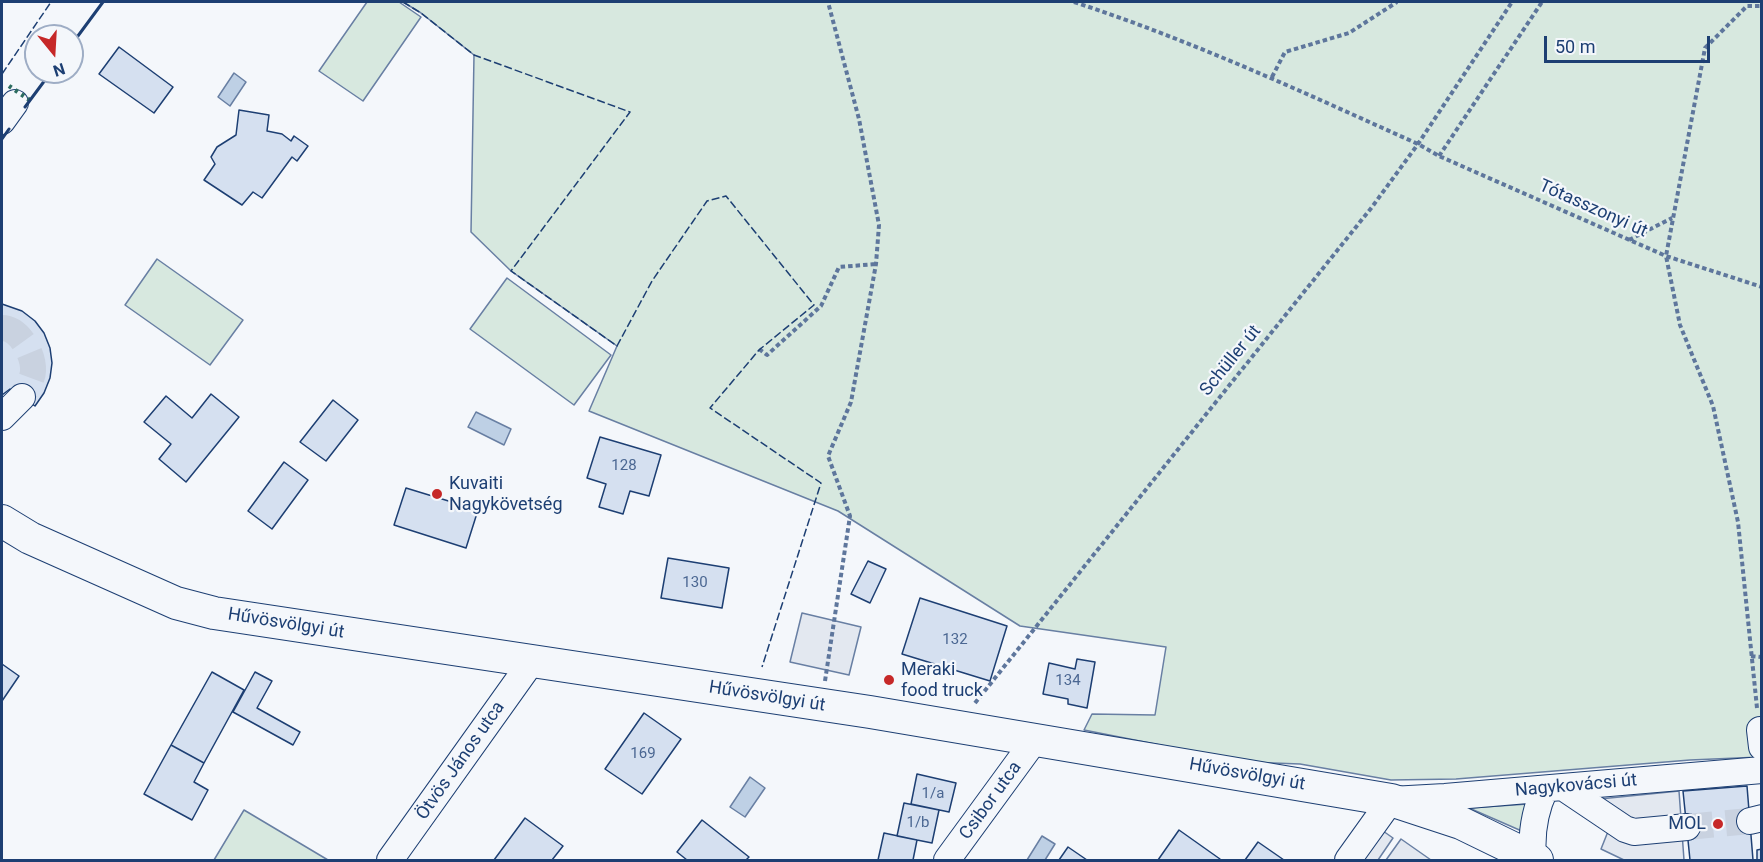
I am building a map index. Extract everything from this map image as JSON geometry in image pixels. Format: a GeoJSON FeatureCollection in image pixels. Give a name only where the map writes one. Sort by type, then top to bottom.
{"type":"FeatureCollection","features":[{"type":"Feature","properties":{"kind":"main road","name":"Hűvösvölgyi út"},"geometry":{"type":"LineString","coordinates":[[2,521],[30,538],[176,603],[214,613],[821,705],[1391,800],[1461,823],[1535,859]]}},
{"type":"Feature","properties":{"kind":"street"},"geometry":{"type":"LineString","coordinates":[[2,417],[22,397]]}},
{"type":"Feature","properties":{"kind":"street","name":"Ötvös János utca"},"geometry":{"type":"LineString","coordinates":[[390,861],[532,662]]}},
{"type":"Feature","properties":{"kind":"street","name":"Csibor utca"},"geometry":{"type":"LineString","coordinates":[[947,861],[1034,741]]}},
{"type":"Feature","properties":{"kind":"street","name":"Nagykovácsi út"},"geometry":{"type":"LineString","coordinates":[[1391,800],[1761,770]]}},
{"type":"Feature","properties":{"kind":"street"},"geometry":{"type":"LineString","coordinates":[[1535,859],[1532,837],[1539,802],[1555,788],[1624,829],[1634,832],[1687,827]]}},
{"type":"Feature","properties":{"kind":"street"},"geometry":{"type":"LineString","coordinates":[[1348,861],[1391,800]]}},
{"type":"Feature","properties":{"kind":"path"},"geometry":{"type":"LineString","coordinates":[[821,705],[850,516],[828,456],[851,402],[876,264],[879,225],[859,119],[828,2]]}},
{"type":"Feature","properties":{"kind":"path","name":"Tótasszonyi út"},"geometry":{"type":"LineString","coordinates":[[1074,2],[1143,24],[1272,77],[1418,144],[1439,156],[1666,256],[1761,287]]}},
{"type":"Feature","properties":{"kind":"path"},"geometry":{"type":"LineString","coordinates":[[1272,77],[1285,52],[1349,33],[1397,2]]}},
{"type":"Feature","properties":{"kind":"path","name":"Schüller út"},"geometry":{"type":"LineString","coordinates":[[956,727],[1372,207],[1418,144],[1512,2]]}},
{"type":"Feature","properties":{"kind":"path"},"geometry":{"type":"LineString","coordinates":[[1439,156],[1542,2]]}},
{"type":"Feature","properties":{"kind":"path"},"geometry":{"type":"LineString","coordinates":[[1761,6],[1747,6],[1705,48],[1666,256],[1680,325],[1713,406],[1738,522],[1761,736]]}},
{"type":"Feature","properties":{"kind":"path"},"geometry":{"type":"LineString","coordinates":[[1629,240],[1673,218]]}},
{"type":"Feature","properties":{"kind":"path"},"geometry":{"type":"LineString","coordinates":[[759,349],[767,355],[820,306],[839,267],[876,264]]}},
{"type":"Feature","properties":{"kind":"path"},"geometry":{"type":"LineString","coordinates":[[1751,656],[1761,657]]}},
{"type":"Feature","properties":{"kind":"shaded area"},"geometry":{"type":"Polygon","coordinates":[[[367,2],[399,2],[421,17],[363,101],[319,71],[367,2]]]}},
{"type":"Feature","properties":{"kind":"shaded area"},"geometry":{"type":"Polygon","coordinates":[[[403,2],[1761,2],[1761,757],[1690,760],[1456,779],[1391,780],[1300,764],[1246,762],[1084,730],[1092,714],[1155,715],[1166,647],[1020,626],[838,511],[589,411],[617,346],[511,271],[471,232],[474,55],[421,13],[403,2]]]}},
{"type":"Feature","properties":{"kind":"shaded area"},"geometry":{"type":"Polygon","coordinates":[[[157,259],[243,320],[210,365],[125,305],[157,259]]]}},
{"type":"Feature","properties":{"kind":"shaded area"},"geometry":{"type":"Polygon","coordinates":[[[507,278],[611,355],[574,405],[470,329],[507,278]]]}},
{"type":"Feature","properties":{"kind":"shaded area"},"geometry":{"type":"Polygon","coordinates":[[[802,613],[861,627],[849,675],[790,662],[802,613]]]}},
{"type":"Feature","properties":{"kind":"shaded area"},"geometry":{"type":"Polygon","coordinates":[[[1679,791],[1684,860],[1624,860],[1601,849],[1611,824],[1570,802],[1679,791]]]}},
{"type":"Feature","properties":{"kind":"shaded area"},"geometry":{"type":"Polygon","coordinates":[[[1528,804],[1524,832],[1469,808],[1528,804]]]}},
{"type":"Feature","properties":{"kind":"shaded area"},"geometry":{"type":"Polygon","coordinates":[[[244,810],[328,860],[214,860],[244,810]]]}},
{"type":"Feature","properties":{"kind":"shaded area"},"geometry":{"type":"Polygon","coordinates":[[[1373,824],[1393,838],[1378,860],[1348,860],[1373,824]]]}},
{"type":"Feature","properties":{"kind":"shaded area"},"geometry":{"type":"Polygon","coordinates":[[[1401,839],[1431,860],[1386,860],[1401,839]]]}},
{"type":"Feature","properties":{"kind":"water"},"geometry":{"type":"Polygon","coordinates":[[[234,73],[246,82],[230,106],[218,97],[234,73]]]}},
{"type":"Feature","properties":{"kind":"water"},"geometry":{"type":"Polygon","coordinates":[[[476,412],[511,429],[504,445],[468,427],[476,412]]]}},
{"type":"Feature","properties":{"kind":"water"},"geometry":{"type":"Polygon","coordinates":[[[750,777],[765,788],[745,817],[730,807],[750,777]]]}},
{"type":"Feature","properties":{"kind":"water"},"geometry":{"type":"Polygon","coordinates":[[[1042,836],[1055,844],[1045,860],[1027,860],[1042,836]]]}},
{"type":"Feature","properties":{"kind":"building"},"geometry":{"type":"Polygon","coordinates":[[[119,47],[173,87],[154,113],[99,74],[119,47]]]}},
{"type":"Feature","properties":{"kind":"building"},"geometry":{"type":"Polygon","coordinates":[[[239,110],[269,115],[267,131],[282,134],[291,141],[294,136],[308,146],[297,161],[292,157],[262,198],[253,192],[242,205],[204,180],[215,164],[211,157],[217,147],[236,135],[239,110]]]}},
{"type":"Feature","properties":{"kind":"building"},"geometry":{"type":"Polygon","coordinates":[[[2,304],[22,311],[35,321],[44,333],[50,348],[52,363],[50,378],[35,406],[10,389],[2,395],[2,304]]]}},
{"type":"Feature","properties":{"kind":"building"},"geometry":{"type":"Polygon","coordinates":[[[211,394],[239,417],[186,482],[159,459],[171,444],[144,422],[166,396],[192,418],[211,394]]]}},
{"type":"Feature","properties":{"kind":"building"},"geometry":{"type":"Polygon","coordinates":[[[333,400],[358,420],[326,461],[300,442],[333,400]]]}},
{"type":"Feature","properties":{"kind":"building"},"geometry":{"type":"Polygon","coordinates":[[[600,437],[661,455],[649,496],[630,491],[623,514],[599,507],[606,484],[587,478],[600,437]]]}},
{"type":"Feature","properties":{"kind":"building"},"geometry":{"type":"Polygon","coordinates":[[[284,462],[308,480],[272,529],[248,511],[284,462]]]}},
{"type":"Feature","properties":{"kind":"building"},"geometry":{"type":"Polygon","coordinates":[[[406,488],[478,510],[466,548],[394,525],[406,488]]]}},
{"type":"Feature","properties":{"kind":"building"},"geometry":{"type":"Polygon","coordinates":[[[668,558],[729,568],[722,608],[661,598],[668,558]]]}},
{"type":"Feature","properties":{"kind":"building"},"geometry":{"type":"Polygon","coordinates":[[[868,561],[886,569],[870,603],[851,594],[868,561]]]}},
{"type":"Feature","properties":{"kind":"building"},"geometry":{"type":"Polygon","coordinates":[[[920,598],[1007,626],[990,681],[902,654],[920,598]]]}},
{"type":"Feature","properties":{"kind":"building"},"geometry":{"type":"Polygon","coordinates":[[[1077,659],[1095,662],[1087,708],[1068,704],[1068,699],[1043,694],[1049,663],[1075,669],[1077,659]]]}},
{"type":"Feature","properties":{"kind":"building"},"geometry":{"type":"Polygon","coordinates":[[[2,664],[19,676],[2,701],[2,664]]]}},
{"type":"Feature","properties":{"kind":"building"},"geometry":{"type":"Polygon","coordinates":[[[212,672],[244,690],[204,763],[171,745],[212,672]]]}},
{"type":"Feature","properties":{"kind":"building"},"geometry":{"type":"Polygon","coordinates":[[[255,672],[272,681],[257,708],[300,732],[293,745],[233,712],[255,672]]]}},
{"type":"Feature","properties":{"kind":"building"},"geometry":{"type":"Polygon","coordinates":[[[644,713],[681,739],[642,794],[605,769],[644,713]]]}},
{"type":"Feature","properties":{"kind":"building"},"geometry":{"type":"Polygon","coordinates":[[[171,745],[204,763],[194,782],[208,790],[192,820],[144,794],[171,745]]]}},
{"type":"Feature","properties":{"kind":"building"},"geometry":{"type":"Polygon","coordinates":[[[917,774],[956,783],[949,812],[911,804],[917,774]]]}},
{"type":"Feature","properties":{"kind":"building","name":"MOL"},"geometry":{"type":"Polygon","coordinates":[[[1747,786],[1753,860],[1690,860],[1683,791],[1747,786]]]}},
{"type":"Feature","properties":{"kind":"building"},"geometry":{"type":"Polygon","coordinates":[[[904,803],[939,810],[932,843],[897,836],[904,803]]]}},
{"type":"Feature","properties":{"kind":"building"},"geometry":{"type":"Polygon","coordinates":[[[525,818],[563,846],[552,860],[494,860],[525,818]]]}},
{"type":"Feature","properties":{"kind":"building"},"geometry":{"type":"Polygon","coordinates":[[[702,820],[749,857],[746,860],[687,860],[677,852],[702,820]]]}},
{"type":"Feature","properties":{"kind":"building"},"geometry":{"type":"Polygon","coordinates":[[[1179,830],[1220,859],[1158,860],[1179,830]]]}},
{"type":"Feature","properties":{"kind":"building"},"geometry":{"type":"Polygon","coordinates":[[[884,833],[917,840],[913,860],[878,860],[884,833]]]}},
{"type":"Feature","properties":{"kind":"building"},"geometry":{"type":"Polygon","coordinates":[[[1258,842],[1284,860],[1245,860],[1258,842]]]}},
{"type":"Feature","properties":{"kind":"building"},"geometry":{"type":"Polygon","coordinates":[[[1068,847],[1087,860],[1059,860],[1068,847]]]}},
{"type":"Feature","properties":{"kind":"building"},"geometry":{"type":"Polygon","coordinates":[[[1762,849],[1762,860],[1757,860],[1757,850],[1762,849]]]}},
{"type":"Feature","properties":{"kind":"tunnel"},"geometry":{"type":"LineString","coordinates":[[2,328],[20,337],[31,357],[33,374],[22,397]]}},
{"type":"Feature","properties":{"kind":"tunnel"},"geometry":{"type":"LineString","coordinates":[[1687,827],[1750,821]]}},
{"type":"Feature","properties":{"kind":"hedge"},"geometry":{"type":"LineString","coordinates":[[9,86],[31,101]]}},
{"type":"Feature","properties":{"kind":"fence"},"geometry":{"type":"LineString","coordinates":[[2,74],[51,2]]}},
{"type":"Feature","properties":{"kind":"fence"},"geometry":{"type":"LineString","coordinates":[[403,2],[421,13],[474,55],[630,112],[511,271],[617,346],[652,281],[707,201],[726,196],[814,305],[759,350],[710,408],[821,483],[762,667]]}},
{"type":"Feature","properties":{"kind":"wall"},"geometry":{"type":"LineString","coordinates":[[84,28],[103,2]]}},
{"type":"Feature","properties":{"kind":"wall"},"geometry":{"type":"LineString","coordinates":[[25,107],[42,84]]}},
{"type":"Feature","properties":{"kind":"wall"},"geometry":{"type":"LineString","coordinates":[[2,139],[9,129]]}},
{"type":"Feature","properties":{"kind":"place","name":"Kuvaiti Nagykövetség"},"geometry":{"type":"Point","coordinates":[437,494]}},
{"type":"Feature","properties":{"kind":"place","name":"Meraki food truck"},"geometry":{"type":"Point","coordinates":[889,680]}},
{"type":"Feature","properties":{"kind":"place","name":"MOL"},"geometry":{"type":"Point","coordinates":[1718,824]}}]}
